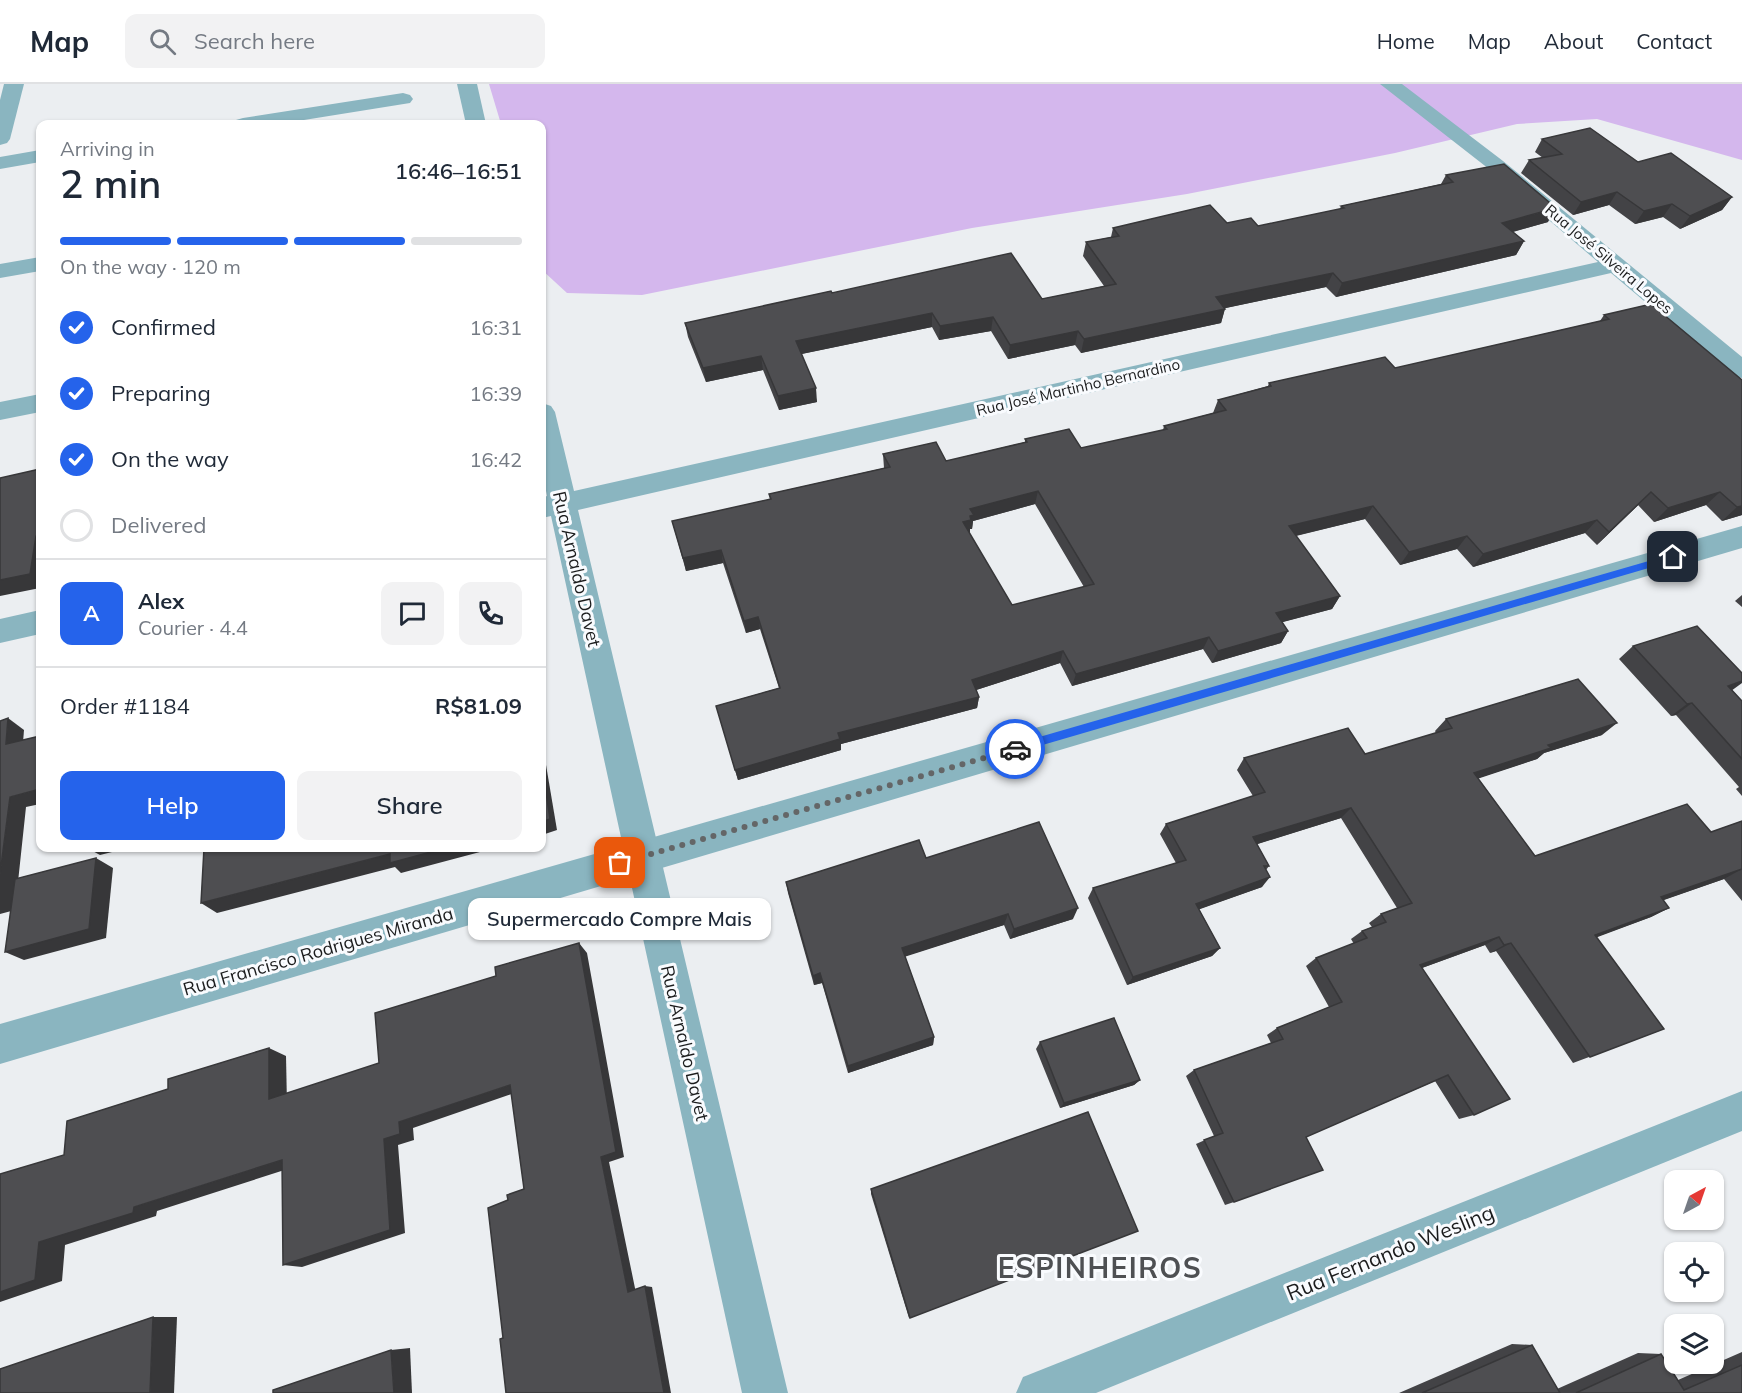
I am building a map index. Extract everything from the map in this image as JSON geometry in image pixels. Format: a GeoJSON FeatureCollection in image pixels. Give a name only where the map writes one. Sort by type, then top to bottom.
{"type":"FeatureCollection","features":[{"type":"Feature","properties":{"kind":"street"},"geometry":{"type":"LineString","coordinates":[[0,139],[14,84]]}},
{"type":"Feature","properties":{"kind":"street"},"geometry":{"type":"LineString","coordinates":[[467,84],[475,120]]}},
{"type":"Feature","properties":{"kind":"street","name":"Rua José Silveira Lopes"},"geometry":{"type":"LineString","coordinates":[[1390,84],[1496,165],[1742,370]]}},
{"type":"Feature","properties":{"kind":"street"},"geometry":{"type":"LineString","coordinates":[[269,120],[404,99]]}},
{"type":"Feature","properties":{"kind":"street"},"geometry":{"type":"LineString","coordinates":[[0,163],[36,157]]}},
{"type":"Feature","properties":{"kind":"street"},"geometry":{"type":"LineString","coordinates":[[0,272],[36,265]]}},
{"type":"Feature","properties":{"kind":"street","name":"Rua José Martinho Bernardino"},"geometry":{"type":"LineString","coordinates":[[552,506],[1616,265]]}},
{"type":"Feature","properties":{"kind":"street"},"geometry":{"type":"LineString","coordinates":[[0,411],[36,404]]}},
{"type":"Feature","properties":{"kind":"street","name":"Rua Arnaldo Davet"},"geometry":{"type":"LineString","coordinates":[[546,450],[552,506],[643,857],[765,1393]]}},
{"type":"Feature","properties":{"kind":"street","name":"Rua Francisco Rodrigues Miranda"},"geometry":{"type":"LineString","coordinates":[[0,1044],[1742,537]]}},
{"type":"Feature","properties":{"kind":"street"},"geometry":{"type":"LineString","coordinates":[[0,631],[36,623]]}},
{"type":"Feature","properties":{"kind":"street","name":"Rua Fernando Wesling"},"geometry":{"type":"LineString","coordinates":[[1039,1393],[1742,1111]]}},
{"type":"Feature","properties":{"kind":"shaded area"},"geometry":{"type":"Polygon","coordinates":[[[489,84],[1742,84],[1742,160],[1597,119],[1517,124],[1395,153],[1187,194],[972,228],[642,295],[567,293],[546,274],[546,120],[500,120],[489,84]]]}},
{"type":"Feature","properties":{"kind":"building"},"geometry":{"type":"Polygon","coordinates":[[[1590,128],[1638,162],[1671,153],[1732,197],[1690,216],[1672,204],[1644,211],[1617,192],[1581,202],[1529,160],[1562,154],[1542,139],[1590,128]]]}},
{"type":"Feature","properties":{"kind":"building"},"geometry":{"type":"Polygon","coordinates":[[[1504,164],[1556,208],[1502,223],[1524,241],[1342,283],[1333,273],[1216,297],[1225,309],[1084,339],[1078,331],[1010,345],[993,317],[940,326],[932,313],[796,341],[816,388],[778,396],[761,356],[703,368],[685,323],[1011,253],[1042,299],[1116,284],[1086,242],[1119,236],[1113,228],[1210,205],[1227,223],[1251,218],[1258,226],[1453,182],[1446,175],[1504,164]]]}},
{"type":"Feature","properties":{"kind":"building"},"geometry":{"type":"Polygon","coordinates":[[[1651,304],[1742,380],[1742,506],[1737,507],[1720,492],[1668,508],[1651,492],[1609,532],[1597,520],[1483,554],[1467,536],[1409,552],[1373,506],[1289,526],[1340,596],[1276,613],[1288,631],[1218,651],[1209,637],[1076,674],[1063,651],[972,680],[979,697],[838,733],[840,739],[735,770],[716,706],[780,688],[758,617],[744,621],[721,550],[683,558],[672,521],[771,499],[769,494],[890,467],[883,454],[936,442],[946,461],[1027,442],[1025,439],[1069,429],[1081,448],[1167,429],[1164,426],[1226,410],[1218,400],[1271,386],[1269,383],[1385,357],[1395,368],[1609,319],[1604,315],[1651,304]],[[1038,491],[970,509],[974,515],[970,516],[971,520],[963,522],[1012,605],[1094,584],[1038,491]]]}},
{"type":"Feature","properties":{"kind":"building"},"geometry":{"type":"Polygon","coordinates":[[[36,470],[36,536],[30,574],[0,580],[0,478],[36,470]]]}},
{"type":"Feature","properties":{"kind":"building"},"geometry":{"type":"Polygon","coordinates":[[[1697,626],[1742,673],[1742,681],[1728,686],[1742,701],[1742,759],[1692,703],[1687,704],[1633,646],[1697,626]]]}},
{"type":"Feature","properties":{"kind":"building"},"geometry":{"type":"Polygon","coordinates":[[[1578,679],[1617,723],[1548,745],[1551,748],[1474,773],[1535,856],[1687,804],[1711,832],[1742,821],[1742,869],[1661,897],[1669,908],[1595,935],[1664,1029],[1590,1057],[1511,943],[1504,945],[1499,937],[1420,965],[1510,1099],[1474,1115],[1448,1075],[1306,1137],[1323,1170],[1234,1202],[1204,1140],[1223,1133],[1194,1070],[1283,1039],[1277,1028],[1342,1002],[1316,958],[1367,938],[1362,931],[1386,922],[1381,914],[1412,903],[1351,808],[1253,837],[1269,866],[1264,866],[1270,877],[1196,904],[1220,948],[1133,977],[1093,888],[1186,860],[1166,824],[1265,792],[1244,758],[1348,728],[1365,754],[1452,728],[1446,719],[1578,679]]]}},
{"type":"Feature","properties":{"kind":"building"},"geometry":{"type":"Polygon","coordinates":[[[8,718],[6,744],[36,737],[36,790],[10,797],[0,874],[0,721],[8,718]]]}},
{"type":"Feature","properties":{"kind":"building"},"geometry":{"type":"Polygon","coordinates":[[[546,792],[550,819],[546,820],[546,792]]]}},
{"type":"Feature","properties":{"kind":"building"},"geometry":{"type":"Polygon","coordinates":[[[1039,822],[1078,908],[1014,929],[1008,914],[902,948],[934,1037],[848,1066],[820,973],[813,976],[786,882],[919,840],[926,858],[1039,822]]]}},
{"type":"Feature","properties":{"kind":"building"},"geometry":{"type":"Polygon","coordinates":[[[204,852],[431,852],[390,863],[390,854],[201,903],[204,852]]]}},
{"type":"Feature","properties":{"kind":"building"},"geometry":{"type":"Polygon","coordinates":[[[96,858],[89,929],[5,952],[15,879],[96,858]]]}},
{"type":"Feature","properties":{"kind":"building"},"geometry":{"type":"Polygon","coordinates":[[[579,943],[616,1152],[601,1157],[628,1292],[645,1286],[664,1393],[506,1393],[500,1339],[503,1338],[488,1208],[508,1200],[507,1195],[524,1189],[510,1085],[399,1122],[400,1134],[384,1139],[390,1230],[283,1265],[282,1160],[134,1207],[133,1213],[39,1242],[35,1280],[0,1292],[0,1174],[64,1155],[67,1121],[168,1089],[168,1079],[269,1048],[269,1099],[379,1063],[375,1013],[496,976],[495,967],[579,943]]]}},
{"type":"Feature","properties":{"kind":"building"},"geometry":{"type":"Polygon","coordinates":[[[1114,1018],[1140,1080],[1064,1103],[1040,1042],[1114,1018]]]}},
{"type":"Feature","properties":{"kind":"building"},"geometry":{"type":"Polygon","coordinates":[[[1088,1112],[1138,1231],[910,1318],[871,1189],[1088,1112]]]}},
{"type":"Feature","properties":{"kind":"building"},"geometry":{"type":"Polygon","coordinates":[[[153,1317],[150,1393],[0,1393],[0,1369],[153,1317]]]}},
{"type":"Feature","properties":{"kind":"building"},"geometry":{"type":"Polygon","coordinates":[[[1532,1345],[1560,1393],[1422,1393],[1532,1345]]]}},
{"type":"Feature","properties":{"kind":"building"},"geometry":{"type":"Polygon","coordinates":[[[391,1350],[394,1393],[273,1393],[273,1390],[391,1350]]]}},
{"type":"Feature","properties":{"kind":"building"},"geometry":{"type":"Polygon","coordinates":[[[1661,1354],[1664,1359],[1664,1374],[1674,1374],[1684,1390],[1742,1365],[1742,1393],[1576,1393],[1661,1354]]]}},
{"type":"Feature","properties":{"kind":"way so far"},"geometry":{"type":"LineString","coordinates":[[620,863],[1015,749]]}},
{"type":"Feature","properties":{"kind":"place","name":"Supermercado Compre Mais"},"geometry":{"type":"Point","coordinates":[620,863]}},
{"type":"Feature","properties":{"kind":"district","name":"ESPINHEIROS"},"geometry":{"type":"Point","coordinates":[1100,1267]}},
{"type":"Feature","properties":{"kind":"route"},"geometry":{"type":"LineString","coordinates":[[1015,749],[1673,557]]}}]}
